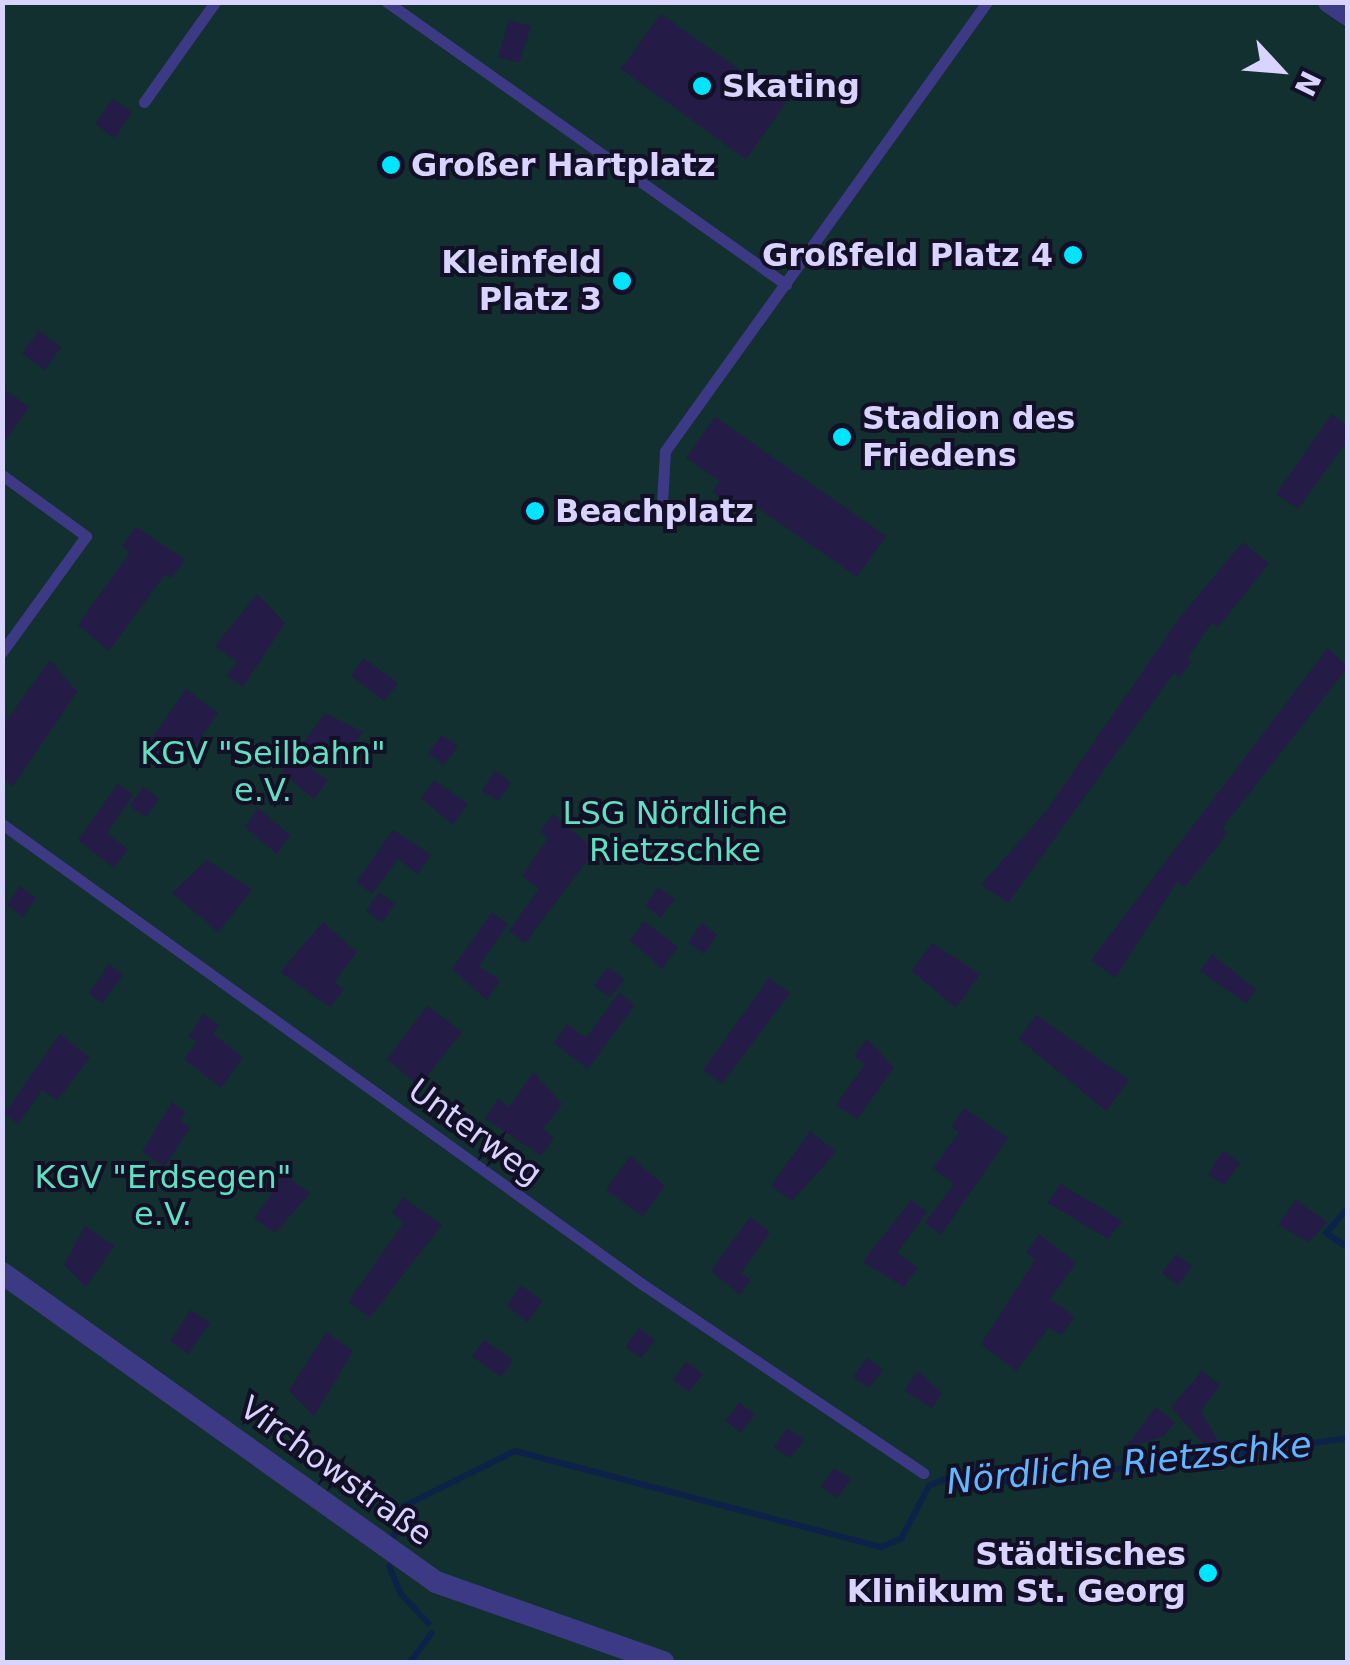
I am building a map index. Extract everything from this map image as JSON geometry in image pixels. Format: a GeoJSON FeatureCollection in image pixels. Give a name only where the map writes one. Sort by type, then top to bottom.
{"type":"FeatureCollection","features":[{"type":"Feature","properties":{"kind":"street"},"geometry":{"type":"LineString","coordinates":[[1329,2],[1348,15]]}},
{"type":"Feature","properties":{"kind":"street","name":"Virchowstraße"},"geometry":{"type":"LineString","coordinates":[[2,1273],[409,1564],[464,1598],[663,1662]]}},
{"type":"Feature","properties":{"kind":"lane"},"geometry":{"type":"LineString","coordinates":[[144,102],[215,2]]}},
{"type":"Feature","properties":{"kind":"lane"},"geometry":{"type":"LineString","coordinates":[[387,2],[786,284]]}},
{"type":"Feature","properties":{"kind":"lane"},"geometry":{"type":"LineString","coordinates":[[661,519],[665,451],[987,2]]}},
{"type":"Feature","properties":{"kind":"lane"},"geometry":{"type":"LineString","coordinates":[[2,475],[86,536],[2,652]]}},
{"type":"Feature","properties":{"kind":"lane","name":"Unterweg"},"geometry":{"type":"LineString","coordinates":[[2,824],[597,1253],[923,1474]]}},
{"type":"Feature","properties":{"kind":"green space","name":"LSG Nördliche Rietzschke"},"geometry":{"type":"Polygon","coordinates":[[[3,3],[1347,3],[1347,1662],[3,1662],[3,3]]]}},
{"type":"Feature","properties":{"kind":"building","name":"Skating"},"geometry":{"type":"Polygon","coordinates":[[[661,14],[786,103],[746,159],[621,69],[661,14]]]}},
{"type":"Feature","properties":{"kind":"building"},"geometry":{"type":"Polygon","coordinates":[[[509,20],[531,26],[519,63],[498,57],[509,20]]]}},
{"type":"Feature","properties":{"kind":"building"},"geometry":{"type":"Polygon","coordinates":[[[113,99],[132,112],[115,138],[95,124],[113,99]]]}},
{"type":"Feature","properties":{"kind":"building"},"geometry":{"type":"Polygon","coordinates":[[[39,331],[61,347],[45,370],[22,353],[39,331]]]}},
{"type":"Feature","properties":{"kind":"building"},"geometry":{"type":"Polygon","coordinates":[[[2,388],[29,407],[2,445],[2,388]]]}},
{"type":"Feature","properties":{"kind":"building"},"geometry":{"type":"Polygon","coordinates":[[[1332,414],[1348,426],[1348,440],[1298,509],[1276,494],[1332,414]]]}},
{"type":"Feature","properties":{"kind":"building"},"geometry":{"type":"Polygon","coordinates":[[[715,417],[886,536],[857,577],[748,501],[740,512],[712,492],[720,481],[686,458],[715,417]]]}},
{"type":"Feature","properties":{"kind":"building"},"geometry":{"type":"Polygon","coordinates":[[[136,527],[185,560],[171,578],[165,574],[109,651],[78,625],[130,552],[122,546],[136,527]]]}},
{"type":"Feature","properties":{"kind":"building"},"geometry":{"type":"Polygon","coordinates":[[[1243,542],[1269,564],[1218,627],[1212,623],[1187,658],[1192,661],[1180,677],[1174,673],[1008,903],[981,885],[1047,810],[1181,616],[1243,542]]]}},
{"type":"Feature","properties":{"kind":"building"},"geometry":{"type":"Polygon","coordinates":[[[257,594],[285,623],[243,687],[227,676],[237,662],[215,646],[257,594]]]}},
{"type":"Feature","properties":{"kind":"building"},"geometry":{"type":"Polygon","coordinates":[[[1328,648],[1348,667],[1222,828],[1227,832],[1217,847],[1184,887],[1177,882],[1115,978],[1091,960],[1328,648]]]}},
{"type":"Feature","properties":{"kind":"building"},"geometry":{"type":"Polygon","coordinates":[[[364,658],[398,683],[384,701],[351,676],[364,658]]]}},
{"type":"Feature","properties":{"kind":"building"},"geometry":{"type":"Polygon","coordinates":[[[50,660],[77,692],[13,786],[2,779],[2,727],[50,660]]]}},
{"type":"Feature","properties":{"kind":"building"},"geometry":{"type":"Polygon","coordinates":[[[186,689],[218,713],[180,768],[164,755],[158,764],[142,752],[186,689]]]}},
{"type":"Feature","properties":{"kind":"building"},"geometry":{"type":"Polygon","coordinates":[[[325,713],[363,732],[349,751],[331,738],[310,768],[328,780],[314,799],[282,772],[325,713]]]}},
{"type":"Feature","properties":{"kind":"building"},"geometry":{"type":"Polygon","coordinates":[[[442,735],[458,746],[444,765],[428,753],[442,735]]]}},
{"type":"Feature","properties":{"kind":"building"},"geometry":{"type":"Polygon","coordinates":[[[495,771],[511,783],[498,801],[482,790],[495,771]]]}},
{"type":"Feature","properties":{"kind":"building"},"geometry":{"type":"Polygon","coordinates":[[[434,780],[468,804],[453,825],[421,798],[434,780]]]}},
{"type":"Feature","properties":{"kind":"building"},"geometry":{"type":"Polygon","coordinates":[[[118,784],[133,795],[107,833],[128,849],[114,868],[78,840],[118,784]]]}},
{"type":"Feature","properties":{"kind":"building"},"geometry":{"type":"Polygon","coordinates":[[[143,787],[159,799],[146,817],[130,806],[143,787]]]}},
{"type":"Feature","properties":{"kind":"building"},"geometry":{"type":"Polygon","coordinates":[[[258,808],[290,835],[277,854],[245,827],[258,808]]]}},
{"type":"Feature","properties":{"kind":"building"},"geometry":{"type":"Polygon","coordinates":[[[553,814],[595,850],[525,943],[509,931],[539,889],[522,876],[548,838],[540,832],[553,814]]]}},
{"type":"Feature","properties":{"kind":"building"},"geometry":{"type":"Polygon","coordinates":[[[393,830],[431,855],[418,874],[398,859],[372,894],[356,882],[393,830]]]}},
{"type":"Feature","properties":{"kind":"building"},"geometry":{"type":"Polygon","coordinates":[[[207,860],[252,890],[218,932],[172,893],[207,860]]]}},
{"type":"Feature","properties":{"kind":"building"},"geometry":{"type":"Polygon","coordinates":[[[20,886],[36,898],[23,917],[7,905],[20,886]]]}},
{"type":"Feature","properties":{"kind":"building"},"geometry":{"type":"Polygon","coordinates":[[[658,887],[675,899],[661,917],[645,906],[658,887]]]}},
{"type":"Feature","properties":{"kind":"building"},"geometry":{"type":"Polygon","coordinates":[[[379,892],[395,904],[382,922],[366,911],[379,892]]]}},
{"type":"Feature","properties":{"kind":"building"},"geometry":{"type":"Polygon","coordinates":[[[492,912],[508,924],[479,966],[500,981],[487,1000],[452,969],[492,912]]]}},
{"type":"Feature","properties":{"kind":"building"},"geometry":{"type":"Polygon","coordinates":[[[644,921],[678,947],[662,969],[630,940],[644,921]]]}},
{"type":"Feature","properties":{"kind":"building"},"geometry":{"type":"Polygon","coordinates":[[[323,922],[357,952],[334,982],[344,989],[330,1007],[280,972],[323,922]]]}},
{"type":"Feature","properties":{"kind":"building"},"geometry":{"type":"Polygon","coordinates":[[[702,923],[717,935],[704,954],[688,942],[702,923]]]}},
{"type":"Feature","properties":{"kind":"building"},"geometry":{"type":"Polygon","coordinates":[[[932,943],[980,974],[956,1008],[912,971],[932,943]]]}},
{"type":"Feature","properties":{"kind":"building"},"geometry":{"type":"Polygon","coordinates":[[[1212,955],[1256,989],[1246,1003],[1200,971],[1212,955]]]}},
{"type":"Feature","properties":{"kind":"building"},"geometry":{"type":"Polygon","coordinates":[[[109,964],[123,975],[102,1003],[89,993],[109,964]]]}},
{"type":"Feature","properties":{"kind":"building"},"geometry":{"type":"Polygon","coordinates":[[[608,967],[624,979],[610,997],[594,986],[608,967]]]}},
{"type":"Feature","properties":{"kind":"building"},"geometry":{"type":"Polygon","coordinates":[[[769,978],[790,993],[722,1084],[703,1070],[769,978]]]}},
{"type":"Feature","properties":{"kind":"building"},"geometry":{"type":"Polygon","coordinates":[[[619,993],[635,1005],[588,1069],[554,1043],[567,1024],[586,1038],[619,993]]]}},
{"type":"Feature","properties":{"kind":"building"},"geometry":{"type":"Polygon","coordinates":[[[427,1006],[462,1032],[419,1086],[387,1059],[427,1006]]]}},
{"type":"Feature","properties":{"kind":"building"},"geometry":{"type":"Polygon","coordinates":[[[203,1014],[219,1026],[213,1034],[243,1057],[221,1088],[184,1059],[197,1042],[189,1036],[203,1014]]]}},
{"type":"Feature","properties":{"kind":"building"},"geometry":{"type":"Polygon","coordinates":[[[1036,1015],[1129,1080],[1106,1111],[1019,1039],[1036,1015]]]}},
{"type":"Feature","properties":{"kind":"building"},"geometry":{"type":"Polygon","coordinates":[[[60,1034],[90,1058],[57,1100],[42,1090],[18,1124],[4,1114],[60,1034]]]}},
{"type":"Feature","properties":{"kind":"building"},"geometry":{"type":"Polygon","coordinates":[[[867,1039],[894,1068],[857,1119],[836,1105],[865,1064],[854,1056],[867,1039]]]}},
{"type":"Feature","properties":{"kind":"building"},"geometry":{"type":"Polygon","coordinates":[[[534,1072],[562,1104],[543,1129],[554,1138],[541,1156],[485,1118],[498,1099],[509,1107],[534,1072]]]}},
{"type":"Feature","properties":{"kind":"building"},"geometry":{"type":"Polygon","coordinates":[[[172,1102],[186,1112],[180,1120],[190,1128],[164,1167],[142,1152],[172,1102]]]}},
{"type":"Feature","properties":{"kind":"building"},"geometry":{"type":"Polygon","coordinates":[[[964,1108],[1008,1138],[941,1235],[925,1223],[954,1184],[933,1168],[959,1132],[951,1126],[964,1108]]]}},
{"type":"Feature","properties":{"kind":"building"},"geometry":{"type":"Polygon","coordinates":[[[810,1131],[836,1152],[792,1201],[771,1186],[810,1131]]]}},
{"type":"Feature","properties":{"kind":"building"},"geometry":{"type":"Polygon","coordinates":[[[1223,1151],[1240,1163],[1224,1185],[1208,1174],[1223,1151]]]}},
{"type":"Feature","properties":{"kind":"building"},"geometry":{"type":"Polygon","coordinates":[[[630,1156],[665,1186],[643,1216],[606,1190],[630,1156]]]}},
{"type":"Feature","properties":{"kind":"building"},"geometry":{"type":"Polygon","coordinates":[[[284,1175],[310,1193],[275,1233],[254,1219],[284,1175]]]}},
{"type":"Feature","properties":{"kind":"building"},"geometry":{"type":"Polygon","coordinates":[[[1061,1184],[1122,1221],[1108,1239],[1048,1203],[1061,1184]]]}},
{"type":"Feature","properties":{"kind":"building"},"geometry":{"type":"Polygon","coordinates":[[[403,1197],[442,1225],[370,1317],[348,1302],[404,1222],[392,1213],[403,1197]]]}},
{"type":"Feature","properties":{"kind":"building"},"geometry":{"type":"Polygon","coordinates":[[[911,1200],[927,1212],[897,1253],[918,1268],[904,1287],[863,1262],[911,1200]]]}},
{"type":"Feature","properties":{"kind":"building"},"geometry":{"type":"Polygon","coordinates":[[[1296,1200],[1327,1222],[1309,1242],[1278,1225],[1296,1200]]]}},
{"type":"Feature","properties":{"kind":"building"},"geometry":{"type":"Polygon","coordinates":[[[750,1217],[770,1232],[741,1273],[751,1280],[740,1295],[711,1271],[750,1217]]]}},
{"type":"Feature","properties":{"kind":"building"},"geometry":{"type":"Polygon","coordinates":[[[85,1226],[114,1246],[86,1287],[64,1265],[85,1226]]]}},
{"type":"Feature","properties":{"kind":"building"},"geometry":{"type":"Polygon","coordinates":[[[1039,1234],[1076,1263],[1050,1299],[1075,1317],[1061,1335],[1049,1327],[1016,1371],[981,1344],[1035,1260],[1026,1253],[1039,1234]]]}},
{"type":"Feature","properties":{"kind":"building"},"geometry":{"type":"Polygon","coordinates":[[[1176,1254],[1192,1266],[1178,1285],[1162,1273],[1176,1254]]]}},
{"type":"Feature","properties":{"kind":"building"},"geometry":{"type":"Polygon","coordinates":[[[520,1285],[543,1301],[527,1322],[507,1306],[520,1285]]]}},
{"type":"Feature","properties":{"kind":"building"},"geometry":{"type":"Polygon","coordinates":[[[191,1310],[210,1323],[188,1354],[170,1341],[191,1310]]]}},
{"type":"Feature","properties":{"kind":"building"},"geometry":{"type":"Polygon","coordinates":[[[639,1328],[655,1340],[641,1358],[625,1347],[639,1328]]]}},
{"type":"Feature","properties":{"kind":"building"},"geometry":{"type":"Polygon","coordinates":[[[326,1332],[353,1351],[314,1416],[289,1391],[326,1332]]]}},
{"type":"Feature","properties":{"kind":"building"},"geometry":{"type":"Polygon","coordinates":[[[484,1340],[513,1360],[501,1377],[472,1356],[484,1340]]]}},
{"type":"Feature","properties":{"kind":"building"},"geometry":{"type":"Polygon","coordinates":[[[867,1358],[883,1370],[869,1388],[853,1377],[867,1358]]]}},
{"type":"Feature","properties":{"kind":"building"},"geometry":{"type":"Polygon","coordinates":[[[686,1362],[703,1374],[689,1392],[673,1380],[686,1362]]]}},
{"type":"Feature","properties":{"kind":"building"},"geometry":{"type":"Polygon","coordinates":[[[918,1371],[942,1393],[932,1408],[904,1390],[918,1371]]]}},
{"type":"Feature","properties":{"kind":"building"},"geometry":{"type":"Polygon","coordinates":[[[1202,1371],[1220,1385],[1201,1411],[1226,1455],[1218,1461],[1171,1407],[1202,1371]]]}},
{"type":"Feature","properties":{"kind":"building"},"geometry":{"type":"Polygon","coordinates":[[[739,1403],[755,1414],[741,1433],[725,1421],[739,1403]]]}},
{"type":"Feature","properties":{"kind":"building"},"geometry":{"type":"Polygon","coordinates":[[[1156,1407],[1175,1422],[1164,1436],[1125,1448],[1156,1407]]]}},
{"type":"Feature","properties":{"kind":"building"},"geometry":{"type":"Polygon","coordinates":[[[787,1428],[804,1440],[790,1458],[774,1447],[787,1428]]]}},
{"type":"Feature","properties":{"kind":"building"},"geometry":{"type":"Polygon","coordinates":[[[834,1468],[851,1479],[837,1498],[821,1486],[834,1468]]]}},
{"type":"Feature","properties":{"kind":"waterway"},"geometry":{"type":"LineString","coordinates":[[1348,1208],[1326,1233],[1348,1248]]}},
{"type":"Feature","properties":{"kind":"waterway","name":"Nördliche Rietzschke"},"geometry":{"type":"LineString","coordinates":[[393,1538],[404,1506],[515,1451],[881,1547],[901,1539],[929,1486],[945,1479],[1016,1482],[1348,1438]]}},
{"type":"Feature","properties":{"kind":"waterway","name":"Nördliche Rietzschke"},"geometry":{"type":"LineString","coordinates":[[389,1566],[401,1594],[428,1623]]}},
{"type":"Feature","properties":{"kind":"waterway","name":"Nördliche Rietzschke"},"geometry":{"type":"LineString","coordinates":[[410,1662],[432,1633]]}},
{"type":"Feature","properties":{"kind":"place","name":"Skating"},"geometry":{"type":"Point","coordinates":[702,86]}},
{"type":"Feature","properties":{"kind":"place","name":"Großer Hartplatz"},"geometry":{"type":"Point","coordinates":[391,165]}},
{"type":"Feature","properties":{"kind":"place","name":"Großfeld Platz 4"},"geometry":{"type":"Point","coordinates":[1073,255]}},
{"type":"Feature","properties":{"kind":"place","name":"Kleinfeld Platz 3"},"geometry":{"type":"Point","coordinates":[622,281]}},
{"type":"Feature","properties":{"kind":"place","name":"Stadion des Friedens"},"geometry":{"type":"Point","coordinates":[842,437]}},
{"type":"Feature","properties":{"kind":"place","name":"Beachplatz"},"geometry":{"type":"Point","coordinates":[535,511]}},
{"type":"Feature","properties":{"kind":"place","name":"Städtisches Klinikum St. Georg"},"geometry":{"type":"Point","coordinates":[1208,1573]}},
{"type":"Feature","properties":{"kind":"park label","name":"KGV \"Seilbahn\" e.V."},"geometry":{"type":"Point","coordinates":[263,772]}},
{"type":"Feature","properties":{"kind":"park label","name":"KGV \"Erdsegen\" e.V."},"geometry":{"type":"Point","coordinates":[163,1196]}}]}
